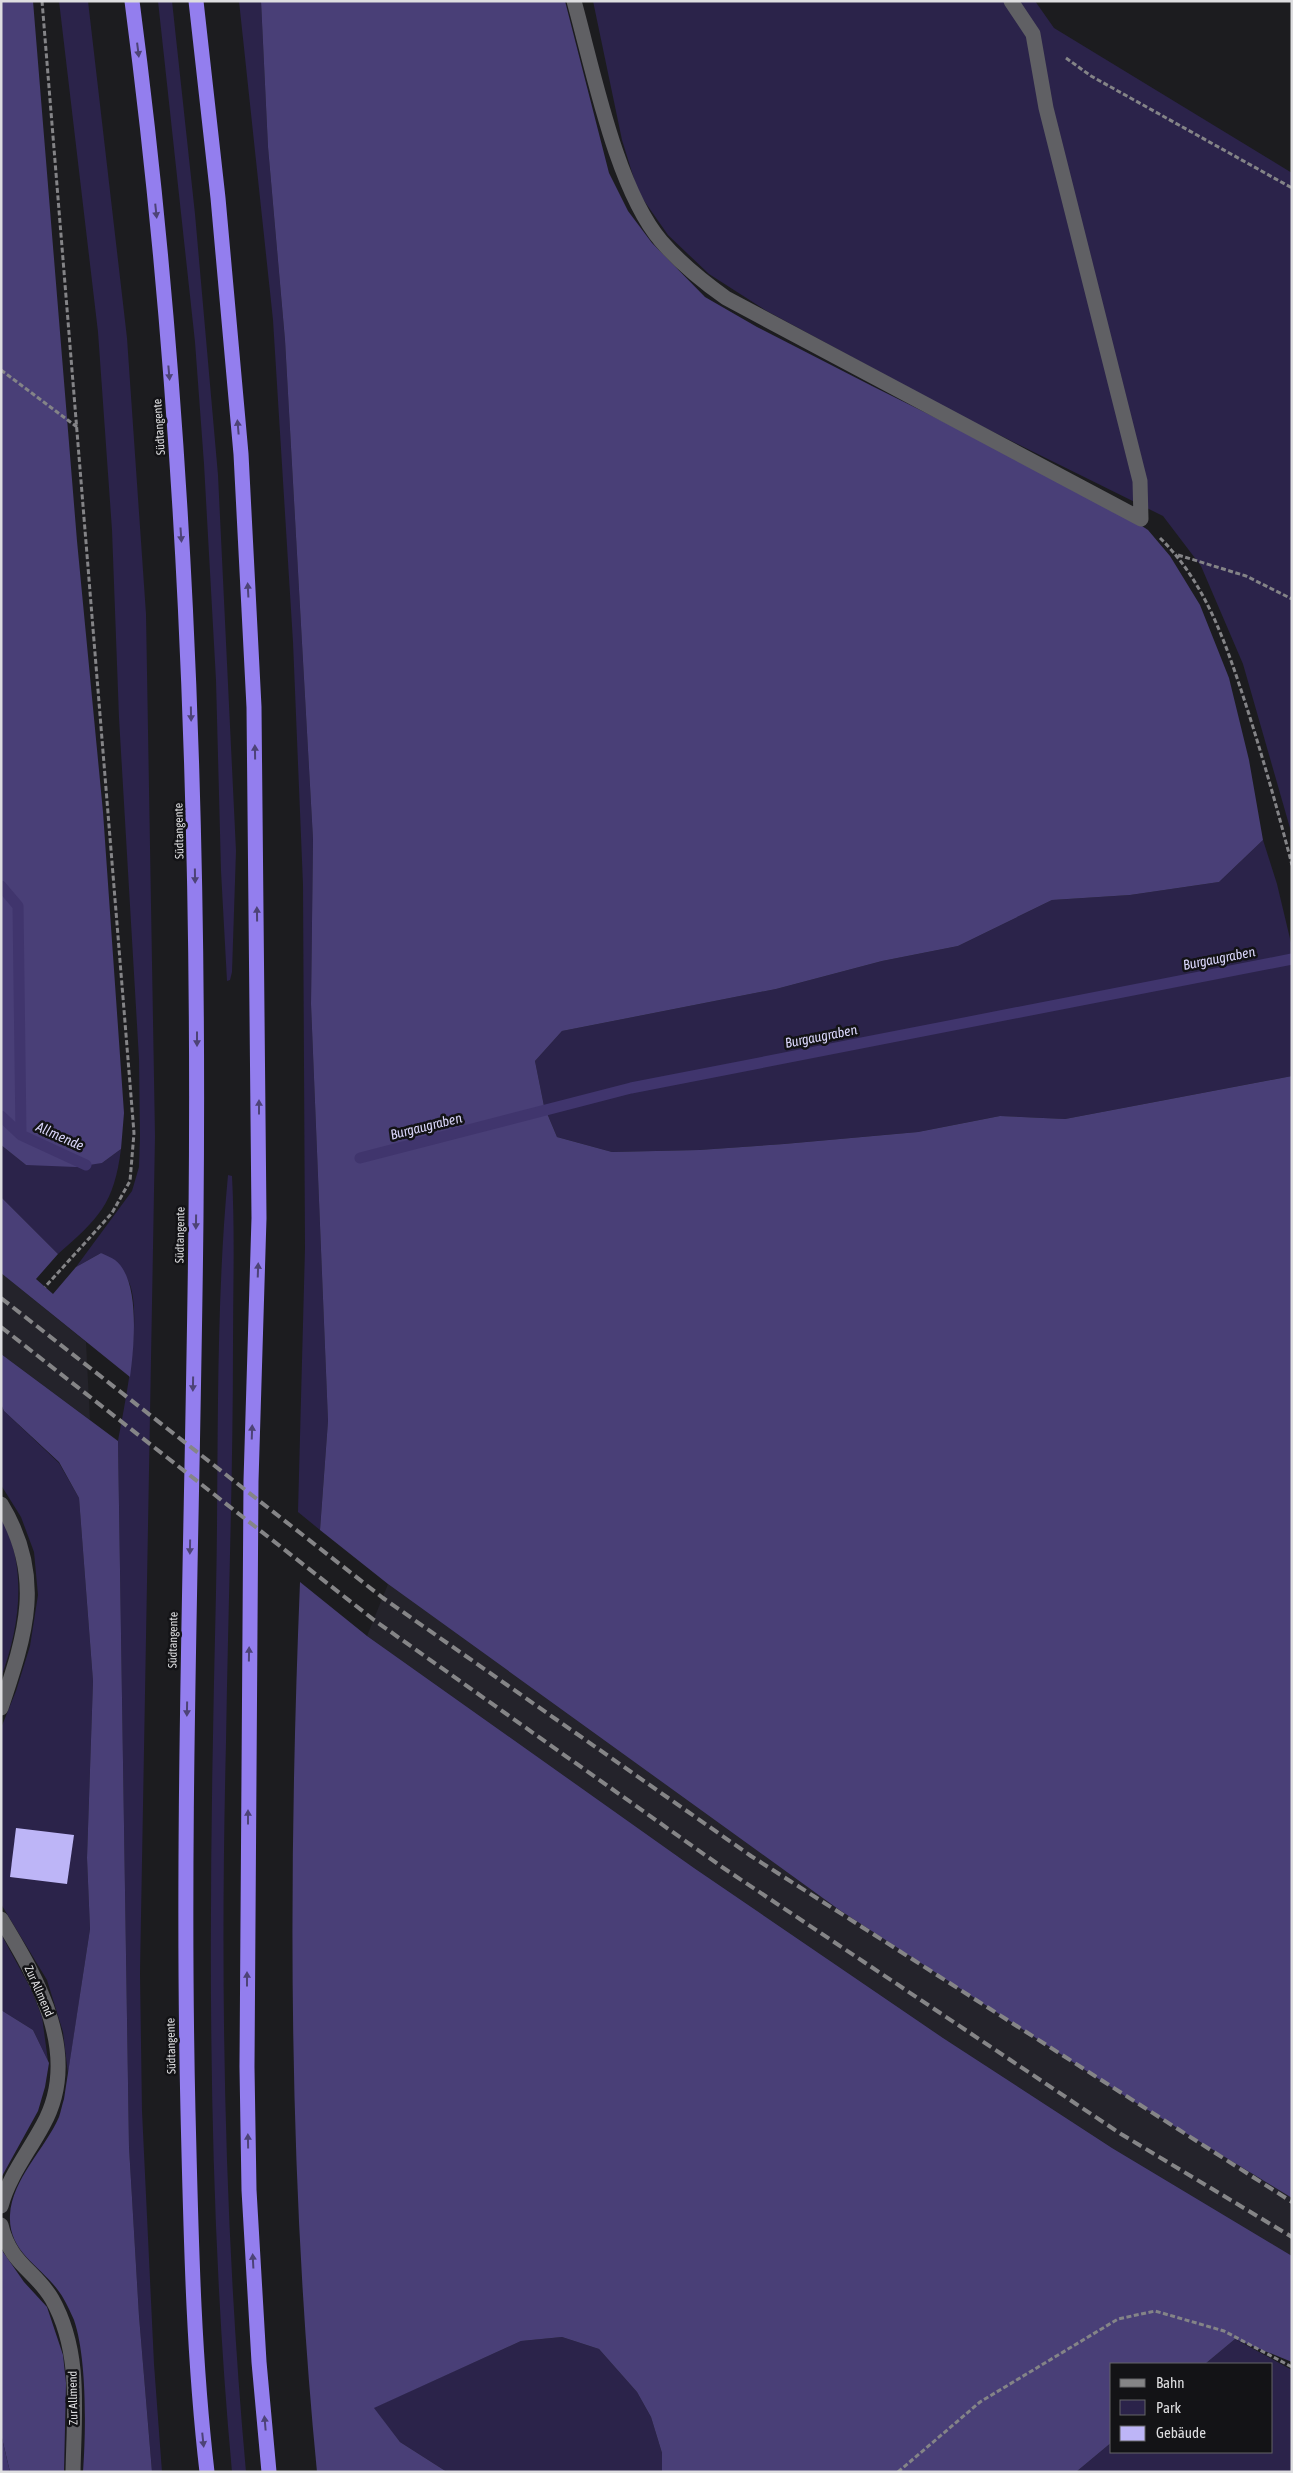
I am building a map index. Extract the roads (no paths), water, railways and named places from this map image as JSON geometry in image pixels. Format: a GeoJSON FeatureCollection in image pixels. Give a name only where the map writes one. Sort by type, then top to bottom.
{"type":"FeatureCollection","features":[{"type":"Feature","properties":{"kind":"highway","name":"Südtangente"},"geometry":{"type":"LineString","coordinates":[[132,1],[158,238],[175,436],[189,665],[197,964],[196,1212],[186,1778],[186,2010],[193,2314],[207,2472]]}},
{"type":"Feature","properties":{"kind":"highway"},"geometry":{"type":"LineString","coordinates":[[196,1],[218,198],[241,454],[254,707],[259,1218],[251,1481],[246,2067],[259,2362],[269,2472]]}},
{"type":"Feature","properties":{"kind":"lane"},"geometry":{"type":"LineString","coordinates":[[574,1],[620,162],[639,207],[660,239],[694,275],[726,298],[1141,519],[1140,481],[1046,108],[1033,34],[1011,1]]}},
{"type":"Feature","properties":{"kind":"lane"},"geometry":{"type":"LineString","coordinates":[[1,1504],[23,1548],[28,1582],[25,1622],[18,1656],[1,1708]]}},
{"type":"Feature","properties":{"kind":"lane","name":"Zur Allmend"},"geometry":{"type":"LineString","coordinates":[[1,1919],[30,1970],[48,2008],[53,2025],[58,2079],[44,2124],[9,2182],[1,2206]]}},
{"type":"Feature","properties":{"kind":"lane","name":"Zur Allmend"},"geometry":{"type":"LineString","coordinates":[[1,2224],[4,2236],[17,2261],[51,2298],[70,2347],[75,2396],[73,2472]]}},
{"type":"Feature","properties":{"kind":"waterway","name":"Allmende"},"geometry":{"type":"LineString","coordinates":[[1,886],[18,906],[21,1135],[86,1165]]}},
{"type":"Feature","properties":{"kind":"waterway","name":"Burgaugraben"},"geometry":{"type":"LineString","coordinates":[[360,1158],[631,1088],[1292,959]]}},
{"type":"Feature","properties":{"kind":"waterway","name":"Allmende"},"geometry":{"type":"LineString","coordinates":[[1,1116],[21,1135]]}},
{"type":"Feature","properties":{"kind":"railway"},"geometry":{"type":"LineString","coordinates":[[1,1298],[383,1598],[751,1856],[1292,2202]]}},
{"type":"Feature","properties":{"kind":"railway"},"geometry":{"type":"LineString","coordinates":[[1,1327],[374,1620],[722,1867],[1121,2134],[1292,2237]]}}]}
